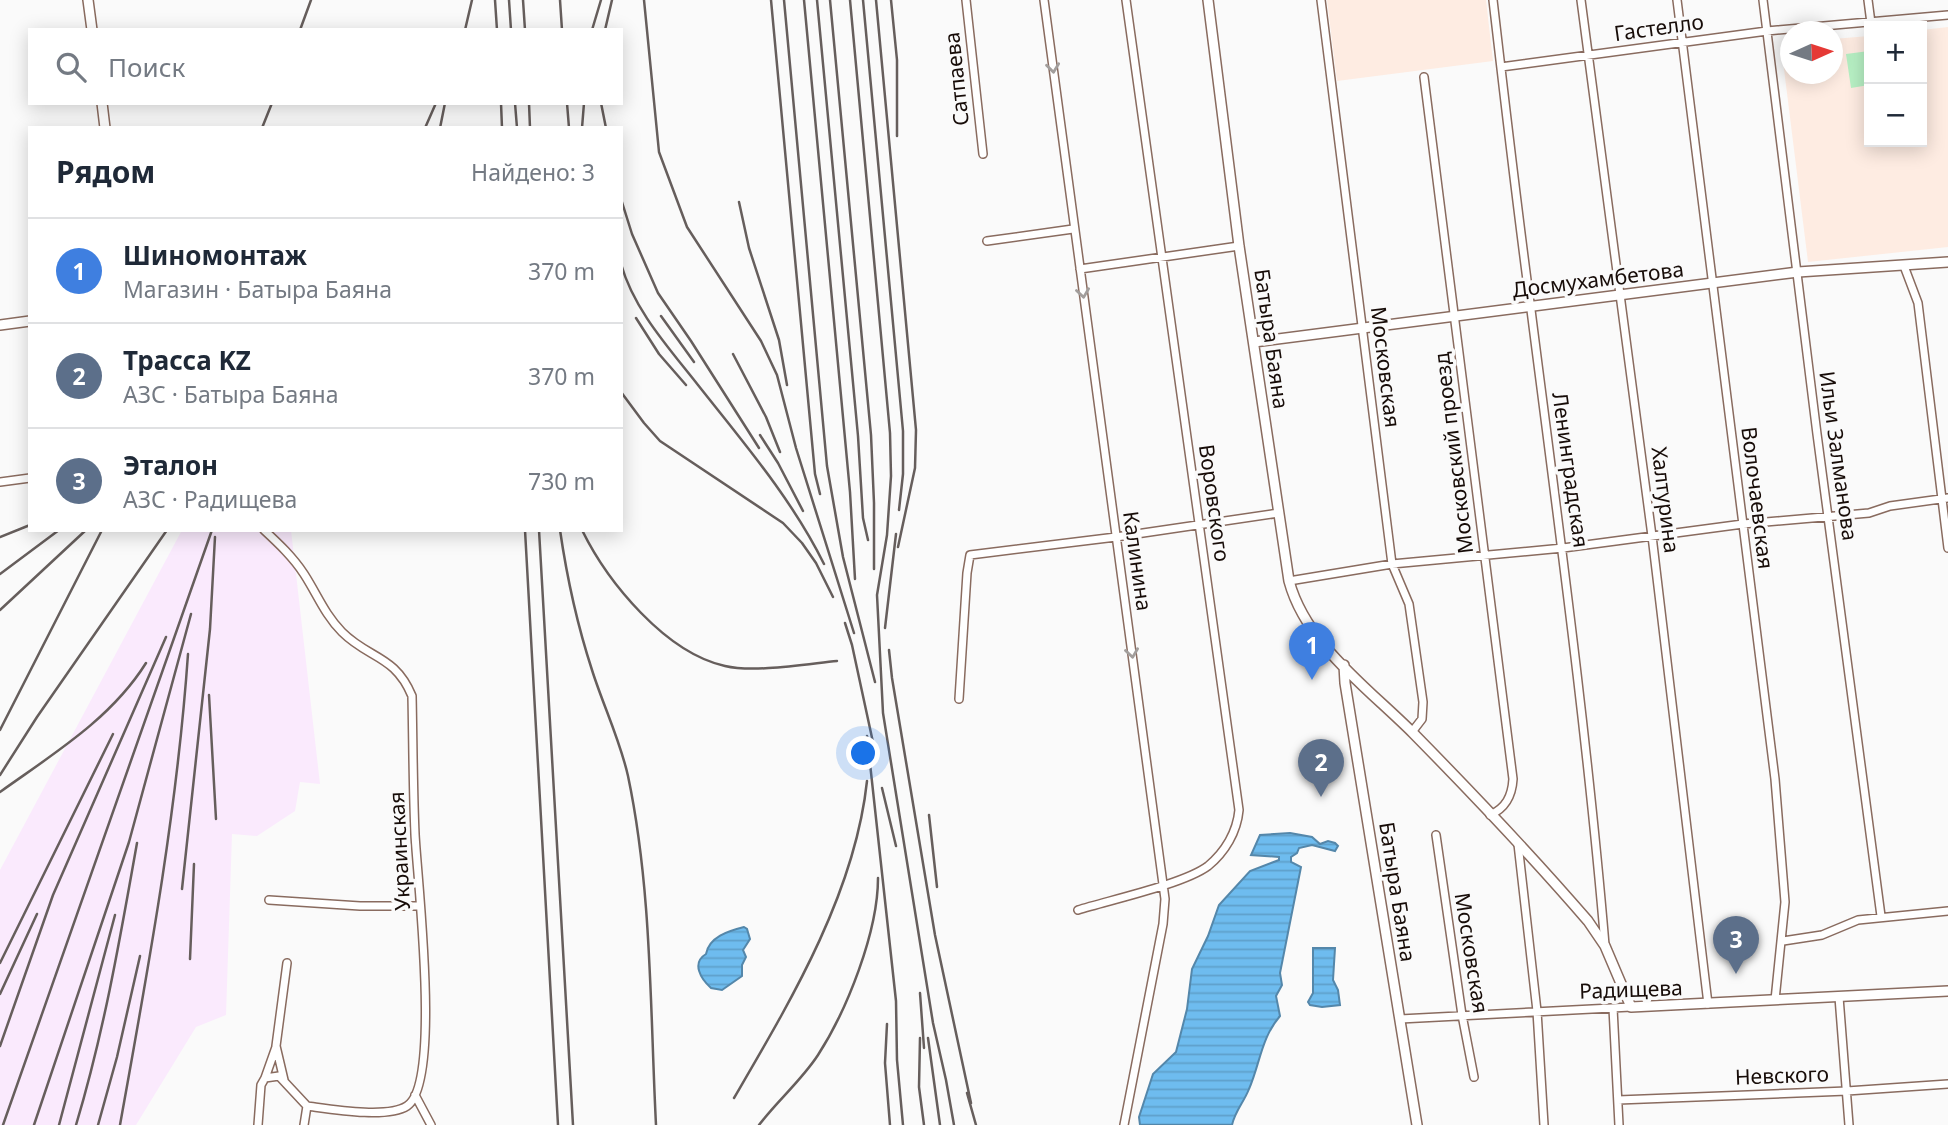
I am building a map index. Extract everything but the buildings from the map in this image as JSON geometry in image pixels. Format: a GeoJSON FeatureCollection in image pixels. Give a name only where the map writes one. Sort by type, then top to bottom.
{"type":"FeatureCollection","features":[{"type":"Feature","properties":{"kind":"street"},"geometry":{"type":"LineString","coordinates":[[88,0],[92,28]]}},
{"type":"Feature","properties":{"kind":"street","name":"Сатпаева"},"geometry":{"type":"LineString","coordinates":[[967,0],[983,154]]}},
{"type":"Feature","properties":{"kind":"street","name":"Калинина"},"geometry":{"type":"LineString","coordinates":[[1044,0],[1164,884],[1163,924],[1124,1125]]}},
{"type":"Feature","properties":{"kind":"street","name":"Воровского"},"geometry":{"type":"LineString","coordinates":[[1078,910],[1164,884],[1208,866],[1223,851],[1238,821],[1239,810],[1126,0]]}},
{"type":"Feature","properties":{"kind":"street","name":"Батыра Баяна"},"geometry":{"type":"LineString","coordinates":[[1208,0],[1239,246],[1289,581],[1297,606],[1303,617],[1344,665],[1412,732],[1588,921],[1605,946],[1631,1007]]}},
{"type":"Feature","properties":{"kind":"street","name":"Московская"},"geometry":{"type":"LineString","coordinates":[[1321,0],[1392,564],[1409,604],[1423,702],[1422,719],[1412,732]]}},
{"type":"Feature","properties":{"kind":"street","name":"Ленинградская"},"geometry":{"type":"LineString","coordinates":[[1493,0],[1530,307],[1563,548],[1593,802],[1605,946]]}},
{"type":"Feature","properties":{"kind":"street","name":"Халтурина"},"geometry":{"type":"LineString","coordinates":[[1581,0],[1652,536],[1708,1004]]}},
{"type":"Feature","properties":{"kind":"street","name":"Волочаевская"},"geometry":{"type":"LineString","coordinates":[[1677,0],[1775,779],[1786,902],[1775,1000]]}},
{"type":"Feature","properties":{"kind":"street","name":"Ильи Залманова"},"geometry":{"type":"LineString","coordinates":[[1763,0],[1881,916]]}},
{"type":"Feature","properties":{"kind":"street"},"geometry":{"type":"LineString","coordinates":[[1868,0],[1871,21]]}},
{"type":"Feature","properties":{"kind":"street","name":"Гастелло"},"geometry":{"type":"LineString","coordinates":[[1890,21],[1948,15]]}},
{"type":"Feature","properties":{"kind":"street","name":"Гастелло"},"geometry":{"type":"LineString","coordinates":[[1501,67],[1767,31],[1864,24]]}},
{"type":"Feature","properties":{"kind":"street","name":"Московский проезд"},"geometry":{"type":"LineString","coordinates":[[1424,77],[1513,779],[1510,796],[1504,805],[1490,815]]}},
{"type":"Feature","properties":{"kind":"street"},"geometry":{"type":"LineString","coordinates":[[102,105],[105,126]]}},
{"type":"Feature","properties":{"kind":"street"},"geometry":{"type":"LineString","coordinates":[[986,241],[1073,229]]}},
{"type":"Feature","properties":{"kind":"street"},"geometry":{"type":"LineString","coordinates":[[1080,269],[1239,246]]}},
{"type":"Feature","properties":{"kind":"street","name":"Досмухамбетова"},"geometry":{"type":"LineString","coordinates":[[1254,342],[1798,272],[1948,262]]}},
{"type":"Feature","properties":{"kind":"street"},"geometry":{"type":"LineString","coordinates":[[1904,266],[1918,303],[1945,499],[1948,548]]}},
{"type":"Feature","properties":{"kind":"street"},"geometry":{"type":"LineString","coordinates":[[0,325],[28,321]]}},
{"type":"Feature","properties":{"kind":"street"},"geometry":{"type":"LineString","coordinates":[[0,482],[28,478]]}},
{"type":"Feature","properties":{"kind":"street"},"geometry":{"type":"LineString","coordinates":[[1289,581],[1392,564],[1563,548],[1743,524],[1869,513],[1890,506],[1945,499]]}},
{"type":"Feature","properties":{"kind":"street"},"geometry":{"type":"LineString","coordinates":[[959,699],[970,555],[1279,513]]}},
{"type":"Feature","properties":{"kind":"street","name":"Украинская"},"geometry":{"type":"LineString","coordinates":[[266,532],[303,573],[327,616],[345,635],[395,668],[406,681],[412,696],[415,835],[424,950],[426,1022],[415,1095]]}},
{"type":"Feature","properties":{"kind":"street","name":"Батыра Баяна"},"geometry":{"type":"LineString","coordinates":[[1344,665],[1417,1125]]}},
{"type":"Feature","properties":{"kind":"street","name":"Московская"},"geometry":{"type":"LineString","coordinates":[[1436,835],[1474,1077]]}},
{"type":"Feature","properties":{"kind":"street"},"geometry":{"type":"LineString","coordinates":[[1518,844],[1537,1011],[1544,1125]]}},
{"type":"Feature","properties":{"kind":"street"},"geometry":{"type":"LineString","coordinates":[[269,900],[360,906],[419,906]]}},
{"type":"Feature","properties":{"kind":"street"},"geometry":{"type":"LineString","coordinates":[[1783,941],[1811,938],[1846,923],[1881,916],[1948,911]]}},
{"type":"Feature","properties":{"kind":"street"},"geometry":{"type":"LineString","coordinates":[[258,1125],[261,1085],[276,1046],[287,963]]}},
{"type":"Feature","properties":{"kind":"street","name":"Радищева"},"geometry":{"type":"LineString","coordinates":[[1400,1019],[1948,991]]}},
{"type":"Feature","properties":{"kind":"street"},"geometry":{"type":"LineString","coordinates":[[1839,997],[1849,1125]]}},
{"type":"Feature","properties":{"kind":"street"},"geometry":{"type":"LineString","coordinates":[[1613,1008],[1619,1125]]}},
{"type":"Feature","properties":{"kind":"street"},"geometry":{"type":"LineString","coordinates":[[276,1046],[284,1080]]}},
{"type":"Feature","properties":{"kind":"street"},"geometry":{"type":"LineString","coordinates":[[265,1078],[279,1076],[307,1106],[355,1112],[406,1107],[415,1095],[431,1125]]}},
{"type":"Feature","properties":{"kind":"street","name":"Невского"},"geometry":{"type":"LineString","coordinates":[[1618,1100],[1847,1091],[1948,1084]]}},
{"type":"Feature","properties":{"kind":"street"},"geometry":{"type":"LineString","coordinates":[[304,1125],[307,1106]]}},
{"type":"Feature","properties":{"kind":"shaded area"},"geometry":{"type":"Polygon","coordinates":[[[1327,0],[1486,0],[1493,61],[1337,81],[1327,0]]]}},
{"type":"Feature","properties":{"kind":"shaded area"},"geometry":{"type":"Polygon","coordinates":[[[1948,27],[1948,247],[1808,262],[1786,84],[1843,84],[1843,38],[1864,36],[1864,147],[1927,147],[1927,29],[1948,27]]]}},
{"type":"Feature","properties":{"kind":"shaded area"},"geometry":{"type":"Polygon","coordinates":[[[181,532],[291,532],[320,784],[300,782],[295,811],[257,836],[232,834],[226,1015],[196,1027],[136,1125],[0,1125],[0,870],[181,532]]]}},
{"type":"Feature","properties":{"kind":"green space"},"geometry":{"type":"Polygon","coordinates":[[[1864,52],[1864,86],[1851,88],[1846,54],[1864,52]]]}},
{"type":"Feature","properties":{"kind":"water"},"geometry":{"type":"Polygon","coordinates":[[[1290,833],[1312,837],[1320,844],[1328,841],[1338,846],[1335,851],[1312,845],[1299,848],[1291,857],[1291,862],[1301,867],[1280,973],[1282,985],[1276,996],[1280,1016],[1265,1042],[1249,1089],[1232,1125],[1140,1125],[1139,1117],[1153,1074],[1176,1052],[1187,1009],[1192,969],[1219,905],[1250,871],[1279,860],[1279,857],[1251,855],[1260,835],[1290,833]]]}},
{"type":"Feature","properties":{"kind":"water"},"geometry":{"type":"Polygon","coordinates":[[[744,927],[750,939],[743,950],[746,957],[742,965],[742,976],[722,990],[711,988],[699,971],[701,958],[715,939],[744,927]]]}},
{"type":"Feature","properties":{"kind":"water"},"geometry":{"type":"Polygon","coordinates":[[[1313,948],[1335,948],[1333,980],[1338,990],[1340,1005],[1322,1007],[1310,1005],[1308,1002],[1313,993],[1313,948]]]}},
{"type":"Feature","properties":{"kind":"railway"},"geometry":{"type":"LineString","coordinates":[[301,28],[311,0]]}},
{"type":"Feature","properties":{"kind":"railway"},"geometry":{"type":"LineString","coordinates":[[465,28],[472,0]]}},
{"type":"Feature","properties":{"kind":"railway"},"geometry":{"type":"LineString","coordinates":[[495,0],[497,28]]}},
{"type":"Feature","properties":{"kind":"railway"},"geometry":{"type":"LineString","coordinates":[[509,0],[511,28]]}},
{"type":"Feature","properties":{"kind":"railway"},"geometry":{"type":"LineString","coordinates":[[523,0],[525,28]]}},
{"type":"Feature","properties":{"kind":"railway"},"geometry":{"type":"LineString","coordinates":[[560,0],[562,28]]}},
{"type":"Feature","properties":{"kind":"railway"},"geometry":{"type":"LineString","coordinates":[[593,28],[601,0]]}},
{"type":"Feature","properties":{"kind":"railway"},"geometry":{"type":"LineString","coordinates":[[605,28],[612,0]]}},
{"type":"Feature","properties":{"kind":"railway"},"geometry":{"type":"LineString","coordinates":[[644,0],[659,152],[687,227],[761,341],[777,375],[796,448],[854,633]]}},
{"type":"Feature","properties":{"kind":"railway"},"geometry":{"type":"LineString","coordinates":[[771,0],[815,474],[820,494]]}},
{"type":"Feature","properties":{"kind":"railway"},"geometry":{"type":"LineString","coordinates":[[784,0],[827,466],[843,557],[875,682]]}},
{"type":"Feature","properties":{"kind":"railway"},"geometry":{"type":"LineString","coordinates":[[804,0],[850,492],[855,579]]}},
{"type":"Feature","properties":{"kind":"railway"},"geometry":{"type":"LineString","coordinates":[[817,0],[858,436],[863,518],[868,540]]}},
{"type":"Feature","properties":{"kind":"railway"},"geometry":{"type":"LineString","coordinates":[[830,0],[871,435],[874,569]]}},
{"type":"Feature","properties":{"kind":"railway"},"geometry":{"type":"LineString","coordinates":[[850,0],[890,433],[891,476],[887,535],[877,595],[883,713],[933,1023],[954,1125]]}},
{"type":"Feature","properties":{"kind":"railway"},"geometry":{"type":"LineString","coordinates":[[863,0],[903,431],[903,474],[899,510]]}},
{"type":"Feature","properties":{"kind":"railway"},"geometry":{"type":"LineString","coordinates":[[876,0],[916,430],[915,468],[898,547]]}},
{"type":"Feature","properties":{"kind":"railway"},"geometry":{"type":"LineString","coordinates":[[891,0],[897,60],[897,136]]}},
{"type":"Feature","properties":{"kind":"railway"},"geometry":{"type":"LineString","coordinates":[[263,126],[271,105]]}},
{"type":"Feature","properties":{"kind":"railway"},"geometry":{"type":"LineString","coordinates":[[426,126],[435,105]]}},
{"type":"Feature","properties":{"kind":"railway"},"geometry":{"type":"LineString","coordinates":[[440,126],[445,105]]}},
{"type":"Feature","properties":{"kind":"railway"},"geometry":{"type":"LineString","coordinates":[[501,105],[502,126]]}},
{"type":"Feature","properties":{"kind":"railway"},"geometry":{"type":"LineString","coordinates":[[515,105],[517,126]]}},
{"type":"Feature","properties":{"kind":"railway"},"geometry":{"type":"LineString","coordinates":[[529,105],[530,126]]}},
{"type":"Feature","properties":{"kind":"railway"},"geometry":{"type":"LineString","coordinates":[[567,105],[569,126]]}},
{"type":"Feature","properties":{"kind":"railway"},"geometry":{"type":"LineString","coordinates":[[582,126],[584,105]]}},
{"type":"Feature","properties":{"kind":"railway"},"geometry":{"type":"LineString","coordinates":[[601,105],[606,126]]}},
{"type":"Feature","properties":{"kind":"railway"},"geometry":{"type":"LineString","coordinates":[[739,202],[749,248],[779,340],[787,385]]}},
{"type":"Feature","properties":{"kind":"railway"},"geometry":{"type":"LineString","coordinates":[[623,205],[632,234],[658,293],[759,448]]}},
{"type":"Feature","properties":{"kind":"railway"},"geometry":{"type":"LineString","coordinates":[[623,270],[634,297],[653,328],[766,472],[797,517],[824,564]]}},
{"type":"Feature","properties":{"kind":"railway"},"geometry":{"type":"LineString","coordinates":[[661,316],[694,362]]}},
{"type":"Feature","properties":{"kind":"railway"},"geometry":{"type":"LineString","coordinates":[[636,318],[659,354],[686,385]]}},
{"type":"Feature","properties":{"kind":"railway"},"geometry":{"type":"LineString","coordinates":[[733,354],[766,417],[780,452]]}},
{"type":"Feature","properties":{"kind":"railway"},"geometry":{"type":"LineString","coordinates":[[623,395],[660,441],[783,523],[816,563],[833,597]]}},
{"type":"Feature","properties":{"kind":"railway"},"geometry":{"type":"LineString","coordinates":[[760,435],[803,511]]}},
{"type":"Feature","properties":{"kind":"railway"},"geometry":{"type":"LineString","coordinates":[[0,537],[28,526]]}},
{"type":"Feature","properties":{"kind":"railway"},"geometry":{"type":"LineString","coordinates":[[0,574],[56,532]]}},
{"type":"Feature","properties":{"kind":"railway"},"geometry":{"type":"LineString","coordinates":[[0,610],[84,532]]}},
{"type":"Feature","properties":{"kind":"railway"},"geometry":{"type":"LineString","coordinates":[[0,730],[101,532]]}},
{"type":"Feature","properties":{"kind":"railway"},"geometry":{"type":"LineString","coordinates":[[0,775],[166,532]]}},
{"type":"Feature","properties":{"kind":"railway"},"geometry":{"type":"LineString","coordinates":[[3,1125],[211,532]]}},
{"type":"Feature","properties":{"kind":"railway"},"geometry":{"type":"LineString","coordinates":[[525,532],[558,1125]]}},
{"type":"Feature","properties":{"kind":"railway"},"geometry":{"type":"LineString","coordinates":[[539,532],[573,1125]]}},
{"type":"Feature","properties":{"kind":"railway"},"geometry":{"type":"LineString","coordinates":[[560,532],[582,635],[625,763],[636,819],[649,950],[656,1125]]}},
{"type":"Feature","properties":{"kind":"railway"},"geometry":{"type":"LineString","coordinates":[[583,532],[607,572],[641,613],[681,647],[703,659],[725,666],[751,669],[837,661]]}},
{"type":"Feature","properties":{"kind":"railway"},"geometry":{"type":"LineString","coordinates":[[885,628],[896,534]]}},
{"type":"Feature","properties":{"kind":"railway"},"geometry":{"type":"LineString","coordinates":[[182,889],[210,629],[215,537]]}},
{"type":"Feature","properties":{"kind":"railway"},"geometry":{"type":"LineString","coordinates":[[34,1125],[129,842],[191,614]]}},
{"type":"Feature","properties":{"kind":"railway"},"geometry":{"type":"LineString","coordinates":[[845,623],[874,747]]}},
{"type":"Feature","properties":{"kind":"railway"},"geometry":{"type":"LineString","coordinates":[[0,1046],[53,895],[166,637]]}},
{"type":"Feature","properties":{"kind":"railway"},"geometry":{"type":"LineString","coordinates":[[889,650],[935,935],[971,1103]]}},
{"type":"Feature","properties":{"kind":"railway"},"geometry":{"type":"LineString","coordinates":[[120,1125],[169,832],[188,654]]}},
{"type":"Feature","properties":{"kind":"railway"},"geometry":{"type":"LineString","coordinates":[[0,792],[80,734],[116,701],[146,663]]}},
{"type":"Feature","properties":{"kind":"railway"},"geometry":{"type":"LineString","coordinates":[[209,695],[216,819]]}},
{"type":"Feature","properties":{"kind":"railway"},"geometry":{"type":"LineString","coordinates":[[0,963],[113,734]]}},
{"type":"Feature","properties":{"kind":"railway"},"geometry":{"type":"LineString","coordinates":[[867,736],[896,1001],[897,1060],[903,1125]]}},
{"type":"Feature","properties":{"kind":"railway"},"geometry":{"type":"LineString","coordinates":[[734,1098],[798,985],[834,906],[849,865],[867,781]]}},
{"type":"Feature","properties":{"kind":"railway"},"geometry":{"type":"LineString","coordinates":[[882,788],[896,846]]}},
{"type":"Feature","properties":{"kind":"railway"},"geometry":{"type":"LineString","coordinates":[[929,815],[937,887]]}},
{"type":"Feature","properties":{"kind":"railway"},"geometry":{"type":"LineString","coordinates":[[76,1125],[103,1020],[137,843]]}},
{"type":"Feature","properties":{"kind":"railway"},"geometry":{"type":"LineString","coordinates":[[190,959],[194,864]]}},
{"type":"Feature","properties":{"kind":"railway"},"geometry":{"type":"LineString","coordinates":[[759,1125],[818,1055],[840,1016],[867,946],[877,899],[878,878]]}},
{"type":"Feature","properties":{"kind":"railway"},"geometry":{"type":"LineString","coordinates":[[0,994],[37,914]]}},
{"type":"Feature","properties":{"kind":"railway"},"geometry":{"type":"LineString","coordinates":[[59,1125],[115,915]]}},
{"type":"Feature","properties":{"kind":"railway"},"geometry":{"type":"LineString","coordinates":[[98,1125],[140,956]]}},
{"type":"Feature","properties":{"kind":"railway"},"geometry":{"type":"LineString","coordinates":[[920,993],[924,1048]]}},
{"type":"Feature","properties":{"kind":"railway"},"geometry":{"type":"LineString","coordinates":[[887,1024],[885,1063],[890,1125]]}},
{"type":"Feature","properties":{"kind":"railway"},"geometry":{"type":"LineString","coordinates":[[920,1038],[919,1087],[924,1125]]}},
{"type":"Feature","properties":{"kind":"railway"},"geometry":{"type":"LineString","coordinates":[[928,1038],[940,1125]]}},
{"type":"Feature","properties":{"kind":"railway"},"geometry":{"type":"LineString","coordinates":[[967,1093],[976,1125]]}},
{"type":"Feature","properties":{"kind":"place","name":"Шиномонтаж"},"geometry":{"type":"Point","coordinates":[1312,680]}},
{"type":"Feature","properties":{"kind":"place","name":"Трасса KZ"},"geometry":{"type":"Point","coordinates":[1321,797]}},
{"type":"Feature","properties":{"kind":"place","name":"Эталон"},"geometry":{"type":"Point","coordinates":[1736,974]}}]}
